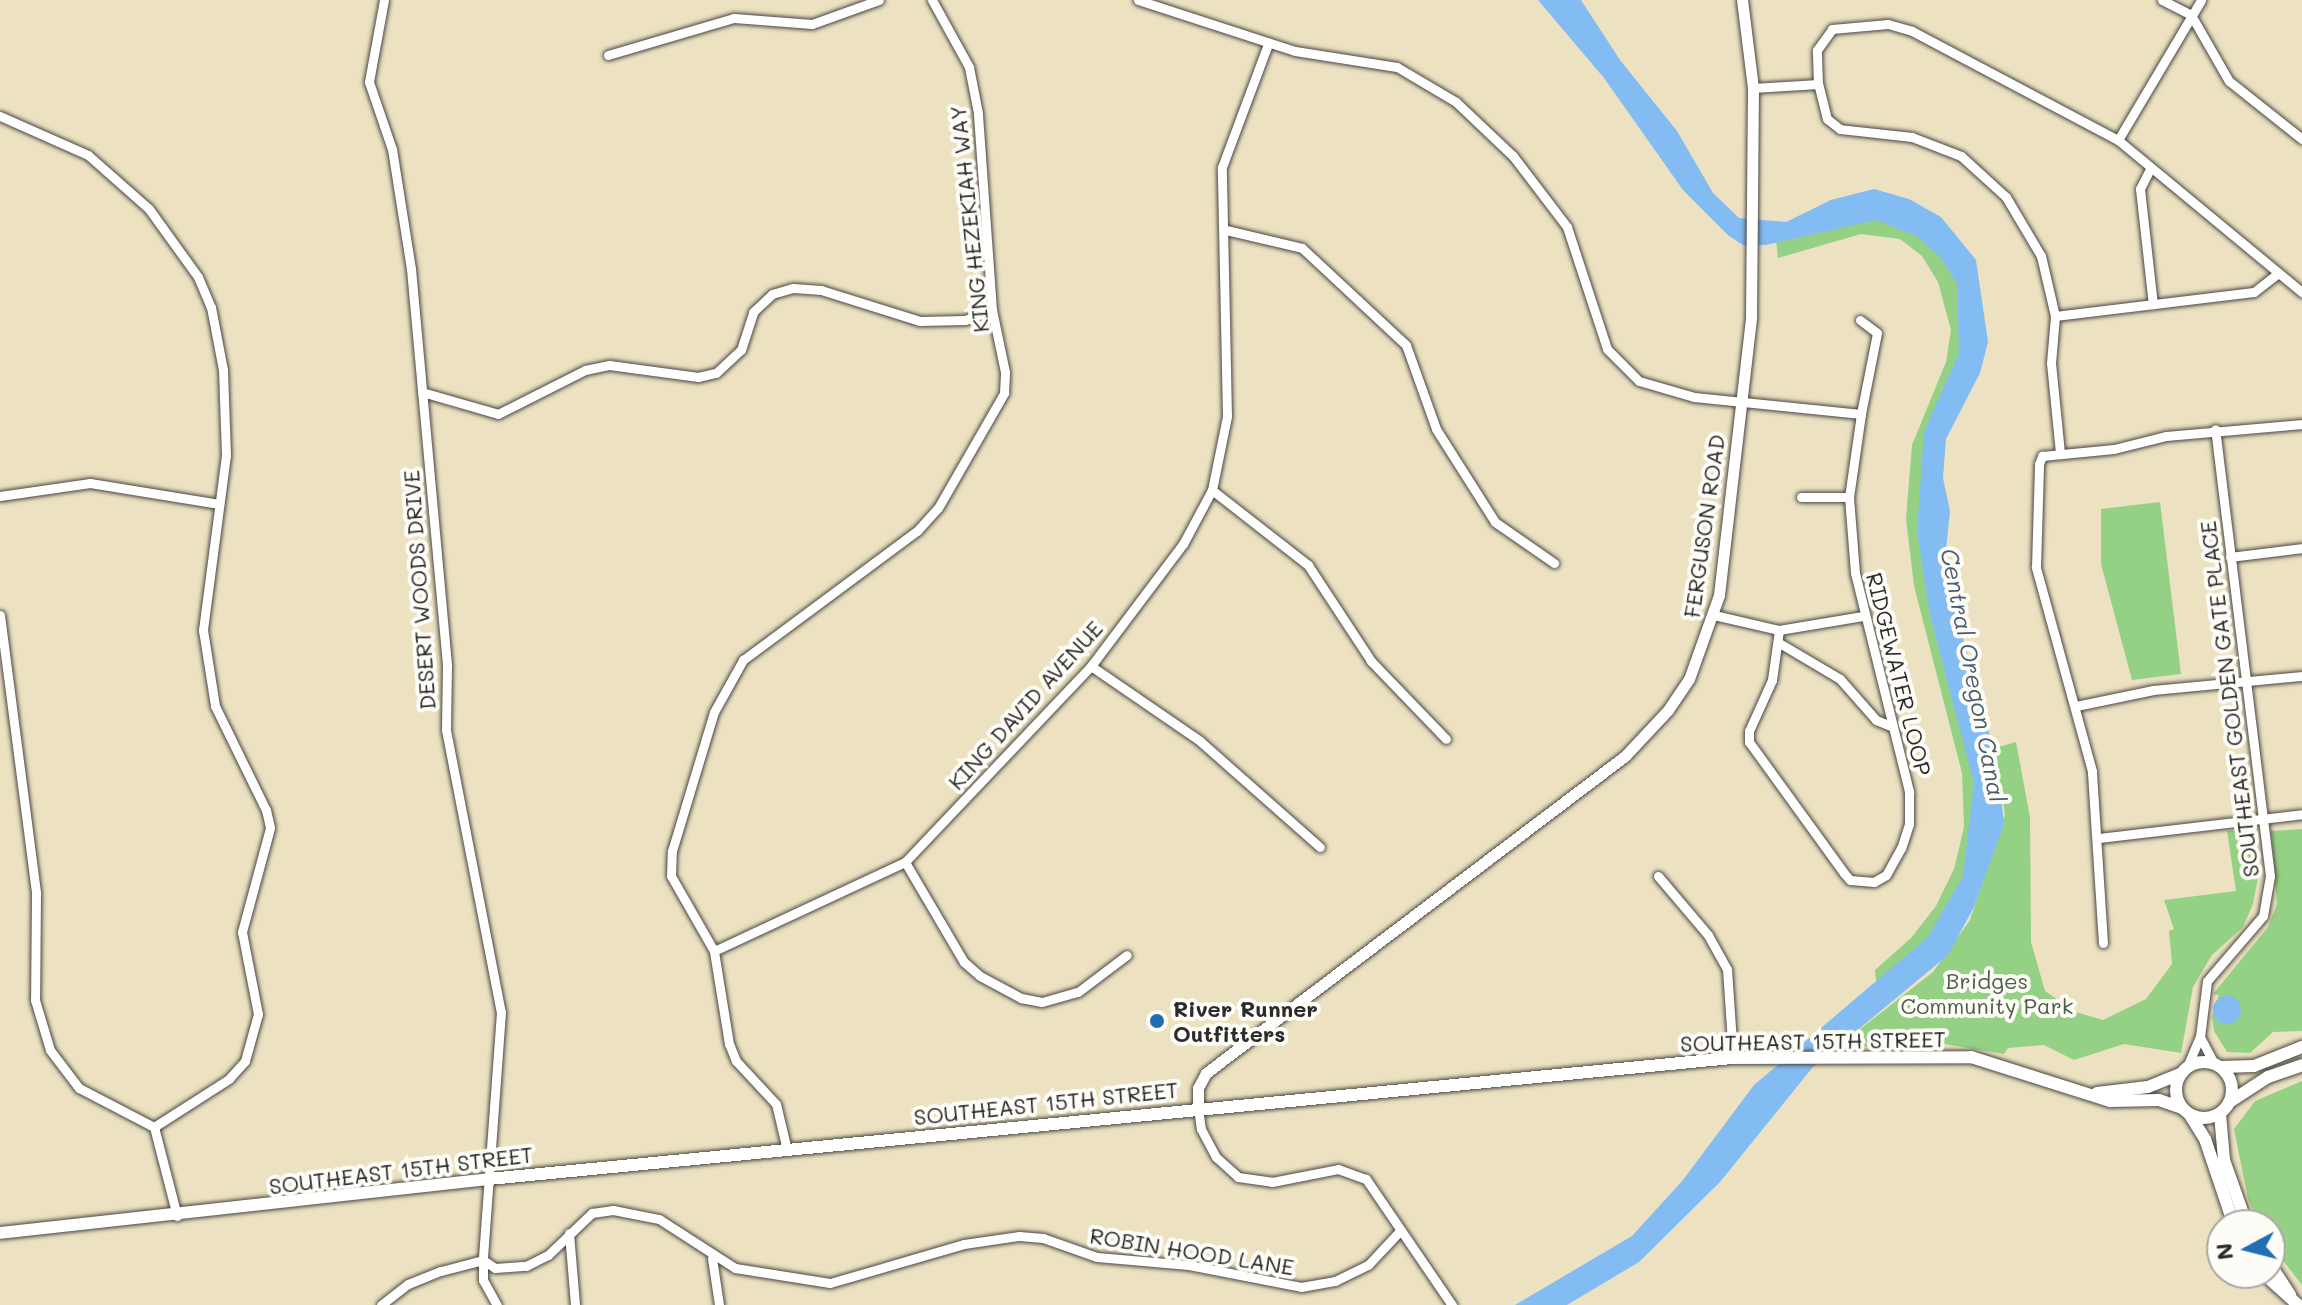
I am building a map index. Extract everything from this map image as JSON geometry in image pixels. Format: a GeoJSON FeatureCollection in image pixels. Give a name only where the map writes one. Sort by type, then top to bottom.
{"type":"FeatureCollection","features":[{"type":"Feature","properties":{"kind":"main road"},"geometry":{"type":"LineString","coordinates":[[2229,1209],[2205,1139],[2176,1092],[2183,1071],[2218,1065],[2254,1066],[2302,1047]]}},
{"type":"Feature","properties":{"kind":"main road","name":"SOUTHEAST 15TH STREET"},"geometry":{"type":"LineString","coordinates":[[0,1233],[177,1216],[489,1179],[1733,1058],[1971,1057],[2110,1101],[2159,1100],[2186,1112]]}},
{"type":"Feature","properties":{"kind":"main road"},"geometry":{"type":"LineString","coordinates":[[2218,1065],[2232,1083],[2231,1101]]}},
{"type":"Feature","properties":{"kind":"main road"},"geometry":{"type":"LineString","coordinates":[[2186,1112],[2205,1119],[2220,1114],[2231,1101],[2268,1077],[2302,1065]]}},
{"type":"Feature","properties":{"kind":"main road","name":"SOUTHEAST 15TH STREET"},"geometry":{"type":"LineString","coordinates":[[2093,1094],[2148,1087],[2183,1071]]}},
{"type":"Feature","properties":{"kind":"main road"},"geometry":{"type":"LineString","coordinates":[[2220,1114],[2224,1160],[2241,1209]]}},
{"type":"Feature","properties":{"kind":"main road"},"geometry":{"type":"LineString","coordinates":[[2281,1289],[2296,1303]]}},
{"type":"Feature","properties":{"kind":"street","name":"DESERT WOODS DRIVE"},"geometry":{"type":"LineString","coordinates":[[384,0],[369,82],[392,149],[411,269],[447,665],[446,730],[501,1012],[483,1260],[483,1280],[497,1305]]}},
{"type":"Feature","properties":{"kind":"street"},"geometry":{"type":"LineString","coordinates":[[608,55],[734,18],[812,24],[879,0]]}},
{"type":"Feature","properties":{"kind":"street","name":"KING HEZEKIAH WAY"},"geometry":{"type":"LineString","coordinates":[[787,1150],[776,1104],[736,1061],[729,1044],[714,951],[671,876],[670,865],[727,682],[743,660],[917,531],[938,508],[1004,393],[1005,372],[992,310],[978,113],[969,67],[932,0]]}},
{"type":"Feature","properties":{"kind":"street"},"geometry":{"type":"LineString","coordinates":[[1138,0],[1268,44],[1397,67],[1456,102],[1513,156],[1567,227],[1607,349],[1639,381],[1694,397],[1743,398],[1861,414]]}},
{"type":"Feature","properties":{"kind":"street","name":"FERGUSON ROAD"},"geometry":{"type":"LineString","coordinates":[[1198,1108],[1198,1088],[1206,1073],[1648,734],[1689,679],[1714,615],[1743,398],[1755,215],[1753,88],[1742,0]]}},
{"type":"Feature","properties":{"kind":"street"},"geometry":{"type":"LineString","coordinates":[[2162,0],[2191,15],[2229,81],[2302,139]]}},
{"type":"Feature","properties":{"kind":"street"},"geometry":{"type":"LineString","coordinates":[[2118,140],[2201,0]]}},
{"type":"Feature","properties":{"kind":"street"},"geometry":{"type":"LineString","coordinates":[[2060,453],[2051,363],[2055,316],[2041,256],[1992,182],[1961,156],[1912,137],[1833,125],[1818,84],[1817,50],[1824,35],[1844,25],[1888,24],[1912,31],[2118,140],[2149,171],[2302,292]]}},
{"type":"Feature","properties":{"kind":"street","name":"KING DAVID AVENUE"},"geometry":{"type":"LineString","coordinates":[[714,951],[905,862],[1091,666],[1183,544],[1212,490],[1227,416],[1226,230],[1220,197],[1222,167],[1268,44]]}},
{"type":"Feature","properties":{"kind":"street"},"geometry":{"type":"LineString","coordinates":[[1753,88],[1818,84]]}},
{"type":"Feature","properties":{"kind":"street"},"geometry":{"type":"LineString","coordinates":[[0,116],[56,136],[110,172],[166,228],[194,269],[211,307],[223,370],[227,435],[206,599],[206,673],[225,732],[266,810],[270,828],[242,932],[258,1014],[245,1061],[229,1079],[154,1127]]}},
{"type":"Feature","properties":{"kind":"street"},"geometry":{"type":"LineString","coordinates":[[2149,171],[2140,189],[2153,304]]}},
{"type":"Feature","properties":{"kind":"street"},"geometry":{"type":"LineString","coordinates":[[1226,230],[1302,248],[1406,345],[1436,429],[1495,522],[1554,563]]}},
{"type":"Feature","properties":{"kind":"street"},"geometry":{"type":"LineString","coordinates":[[2055,316],[2254,292],[2277,274]]}},
{"type":"Feature","properties":{"kind":"street"},"geometry":{"type":"LineString","coordinates":[[422,392],[498,414],[585,370],[609,365],[698,377],[716,373],[741,350],[753,312],[772,294],[793,288],[821,290],[920,321],[965,320],[992,310]]}},
{"type":"Feature","properties":{"kind":"street","name":"RIDGEWATER LOOP"},"geometry":{"type":"LineString","coordinates":[[1779,630],[1781,644],[1749,742],[1850,880],[1874,882],[1886,875],[1909,824],[1905,766],[1863,616],[1849,497],[1877,333],[1860,320]]}},
{"type":"Feature","properties":{"kind":"street"},"geometry":{"type":"LineString","coordinates":[[2103,943],[2099,838],[2092,771],[2036,567],[2039,464],[2042,456],[2114,449],[2215,429],[2302,424]]}},
{"type":"Feature","properties":{"kind":"street","name":"SOUTHEAST GOLDEN GATE PLACE"},"geometry":{"type":"LineString","coordinates":[[2183,1071],[2200,1037],[2207,981],[2254,930],[2269,900],[2215,429]]}},
{"type":"Feature","properties":{"kind":"street"},"geometry":{"type":"LineString","coordinates":[[0,496],[90,483],[219,504]]}},
{"type":"Feature","properties":{"kind":"street"},"geometry":{"type":"LineString","coordinates":[[1212,490],[1308,565],[1371,661],[1446,739]]}},
{"type":"Feature","properties":{"kind":"street"},"geometry":{"type":"LineString","coordinates":[[1801,497],[1849,497]]}},
{"type":"Feature","properties":{"kind":"street"},"geometry":{"type":"LineString","coordinates":[[2230,557],[2302,548]]}},
{"type":"Feature","properties":{"kind":"street"},"geometry":{"type":"LineString","coordinates":[[0,615],[36,894],[35,1000],[50,1050],[79,1088],[154,1127],[177,1216]]}},
{"type":"Feature","properties":{"kind":"street"},"geometry":{"type":"LineString","coordinates":[[1714,615],[1779,630],[1863,616]]}},
{"type":"Feature","properties":{"kind":"street"},"geometry":{"type":"LineString","coordinates":[[1781,644],[1840,679],[1876,720],[1893,727]]}},
{"type":"Feature","properties":{"kind":"street"},"geometry":{"type":"LineString","coordinates":[[1091,666],[1200,741],[1320,847]]}},
{"type":"Feature","properties":{"kind":"street"},"geometry":{"type":"LineString","coordinates":[[2076,706],[2153,690],[2245,684],[2302,676]]}},
{"type":"Feature","properties":{"kind":"street"},"geometry":{"type":"LineString","coordinates":[[2099,838],[2302,814]]}},
{"type":"Feature","properties":{"kind":"street"},"geometry":{"type":"LineString","coordinates":[[905,862],[964,962],[980,976],[1021,998],[1042,1002],[1078,992],[1127,955]]}},
{"type":"Feature","properties":{"kind":"street"},"geometry":{"type":"LineString","coordinates":[[1658,876],[1708,935],[1727,969],[1733,1058]]}},
{"type":"Feature","properties":{"kind":"street"},"geometry":{"type":"LineString","coordinates":[[2200,1037],[2218,1065]]}},
{"type":"Feature","properties":{"kind":"street"},"geometry":{"type":"LineString","coordinates":[[1198,1108],[1201,1129],[1216,1157],[1238,1177],[1272,1182],[1351,1170],[1366,1179],[1399,1232],[1452,1305]]}},
{"type":"Feature","properties":{"kind":"street","name":"ROBIN HOOD LANE"},"geometry":{"type":"LineString","coordinates":[[483,1260],[495,1268],[526,1266],[548,1255],[592,1213],[633,1211],[679,1231],[712,1258],[735,1268],[830,1283],[964,1244],[1019,1236],[1043,1238],[1097,1257],[1189,1265],[1301,1287],[1335,1281],[1368,1265],[1399,1232]]}},
{"type":"Feature","properties":{"kind":"street"},"geometry":{"type":"LineString","coordinates":[[569,1233],[575,1305]]}},
{"type":"Feature","properties":{"kind":"street"},"geometry":{"type":"LineString","coordinates":[[712,1258],[719,1305]]}},
{"type":"Feature","properties":{"kind":"street"},"geometry":{"type":"LineString","coordinates":[[381,1305],[408,1284],[483,1260]]}},
{"type":"Feature","properties":{"kind":"green space"},"geometry":{"type":"Polygon","coordinates":[[[1849,211],[1926,227],[1971,300],[1930,514],[1985,766],[1968,898],[1878,998],[1875,970],[1911,938],[1936,906],[1954,869],[1964,827],[1962,773],[1914,586],[1906,519],[1912,445],[1946,362],[1951,330],[1938,282],[1922,256],[1900,239],[1861,234],[1778,258],[1775,233],[1849,211]]]}},
{"type":"Feature","properties":{"kind":"green space"},"geometry":{"type":"Polygon","coordinates":[[[2160,502],[2181,674],[2132,680],[2101,564],[2101,509],[2160,502]]]}},
{"type":"Feature","properties":{"kind":"green space","name":"Bridges Community Park"},"geometry":{"type":"Polygon","coordinates":[[[2016,742],[2030,817],[2031,942],[2045,991],[2076,1012],[2103,1020],[2146,999],[2172,964],[2169,931],[2174,929],[2164,900],[2236,891],[2227,831],[2250,829],[2259,872],[2253,904],[2243,927],[2212,955],[2193,987],[2181,1053],[2124,1044],[2074,1060],[2044,1045],[2008,1048],[2004,1054],[1944,1044],[1836,1048],[1933,972],[1970,920],[2005,814],[1995,748],[2016,742]]]}},
{"type":"Feature","properties":{"kind":"green space"},"geometry":{"type":"Polygon","coordinates":[[[2302,829],[2302,1031],[2273,1032],[2250,1053],[2227,1052],[2214,1031],[2212,1016],[2219,995],[2213,994],[2268,927],[2277,904],[2271,831],[2302,829]]]}},
{"type":"Feature","properties":{"kind":"green space"},"geometry":{"type":"Polygon","coordinates":[[[2302,1081],[2302,1285],[2286,1264],[2286,1209],[2253,1209],[2248,1199],[2234,1129],[2255,1101],[2302,1081]]]}},
{"type":"Feature","properties":{"kind":"water"},"geometry":{"type":"Polygon","coordinates":[[[1538,0],[1581,0],[1620,60],[1677,131],[1713,193],[1739,218],[1786,222],[1831,200],[1874,189],[1909,199],[1941,217],[1976,260],[1988,342],[1980,373],[1946,439],[1943,478],[1950,511],[1944,569],[1997,761],[2004,824],[1974,907],[1948,955],[1812,1068],[1720,1182],[1639,1262],[1567,1305],[1515,1305],[1632,1236],[1683,1180],[1754,1085],[1928,937],[1963,876],[1974,783],[1930,615],[1917,531],[1924,432],[1959,353],[1957,283],[1940,257],[1916,236],[1876,220],[1766,245],[1743,245],[1729,236],[1683,190],[1604,78],[1538,0]]]}},
{"type":"Feature","properties":{"kind":"water"},"geometry":{"type":"Polygon","coordinates":[[[2227,996],[2237,1000],[2241,1010],[2237,1020],[2227,1024],[2217,1020],[2213,1010],[2217,1000],[2227,996]]]}},
{"type":"Feature","properties":{"kind":"place","name":"River Runner Outfitters"},"geometry":{"type":"Point","coordinates":[1157,1021]}},
{"type":"Feature","properties":{"kind":"water label","name":"Central Oregon Canal"},"geometry":{"type":"Point","coordinates":[1974,675]}}]}
